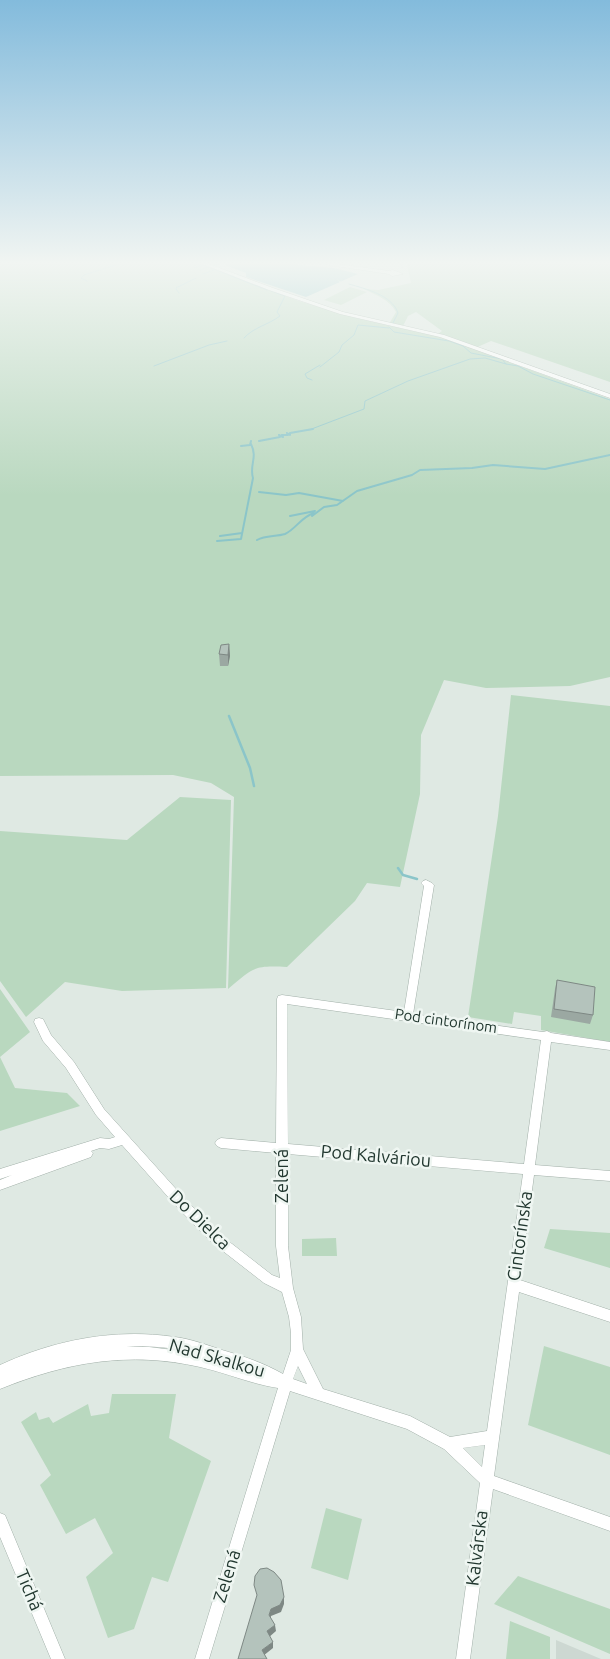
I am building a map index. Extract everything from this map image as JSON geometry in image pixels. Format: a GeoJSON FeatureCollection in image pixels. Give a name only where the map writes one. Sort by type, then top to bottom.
{"type":"FeatureCollection","features":[{"type":"Feature","properties":{"kind":"street"},"geometry":{"type":"LineString","coordinates":[[457,341],[610,396]]}},
{"type":"Feature","properties":{"kind":"street"},"geometry":{"type":"LineString","coordinates":[[408,1016],[429,885],[426,883]]}},
{"type":"Feature","properties":{"kind":"street","name":"Pod cintorínom"},"geometry":{"type":"LineString","coordinates":[[282,999],[547,1035],[610,1046]]}},
{"type":"Feature","properties":{"kind":"street","name":"Zelená"},"geometry":{"type":"LineString","coordinates":[[202,1659],[297,1350],[298,1333],[286,1288],[282,1246],[282,999]]}},
{"type":"Feature","properties":{"kind":"street","name":"Do Dielca"},"geometry":{"type":"LineString","coordinates":[[39,1022],[47,1038],[70,1065],[89,1097],[124,1139],[214,1238],[268,1279],[286,1288]]}},
{"type":"Feature","properties":{"kind":"street","name":"Cintorínska"},"geometry":{"type":"LineString","coordinates":[[492,1437],[547,1035]]}},
{"type":"Feature","properties":{"kind":"street"},"geometry":{"type":"LineString","coordinates":[[0,1185],[124,1139]]}},
{"type":"Feature","properties":{"kind":"street"},"geometry":{"type":"LineString","coordinates":[[0,1174],[100,1143],[109,1144]]}},
{"type":"Feature","properties":{"kind":"street","name":"Pod Kalváriou"},"geometry":{"type":"LineString","coordinates":[[221,1143],[610,1176]]}},
{"type":"Feature","properties":{"kind":"street"},"geometry":{"type":"LineString","coordinates":[[513,1284],[610,1316]]}},
{"type":"Feature","properties":{"kind":"street","name":"Nad Skalkou"},"geometry":{"type":"LineString","coordinates":[[0,1372],[46,1355],[88,1343],[128,1340],[174,1343],[204,1350],[268,1370],[286,1383]]}},
{"type":"Feature","properties":{"kind":"street","name":"Zelená"},"geometry":{"type":"LineString","coordinates":[[297,1350],[319,1394]]}},
{"type":"Feature","properties":{"kind":"street","name":"Nad Skalkou"},"geometry":{"type":"LineString","coordinates":[[0,1383],[57,1362],[128,1352],[161,1354],[202,1361],[264,1381],[286,1383],[410,1423],[449,1444],[486,1480]]}},
{"type":"Feature","properties":{"kind":"street"},"geometry":{"type":"LineString","coordinates":[[449,1444],[492,1437]]}},
{"type":"Feature","properties":{"kind":"street","name":"Kalvárska"},"geometry":{"type":"LineString","coordinates":[[463,1659],[492,1437]]}},
{"type":"Feature","properties":{"kind":"street"},"geometry":{"type":"LineString","coordinates":[[486,1480],[610,1524]]}},
{"type":"Feature","properties":{"kind":"street","name":"Tichá"},"geometry":{"type":"LineString","coordinates":[[0,1520],[58,1659]]}},
{"type":"Feature","properties":{"kind":"shaded area"},"geometry":{"type":"Polygon","coordinates":[[[556,1640],[601,1659],[556,1659],[556,1640]]]}},
{"type":"Feature","properties":{"kind":"green space"},"geometry":{"type":"Polygon","coordinates":[[[0,341],[490,341],[473,349],[610,399],[610,677],[570,686],[486,688],[444,680],[421,735],[420,794],[400,887],[367,883],[355,901],[287,967],[254,969],[228,989],[234,797],[211,783],[173,775],[0,776],[0,341]]]}},
{"type":"Feature","properties":{"kind":"green space"},"geometry":{"type":"Polygon","coordinates":[[[492,341],[610,341],[610,382],[492,341]]]}},
{"type":"Feature","properties":{"kind":"green space"},"geometry":{"type":"Polygon","coordinates":[[[511,695],[610,706],[610,1042],[541,1030],[541,1016],[514,1012],[512,1024],[468,1017],[498,816],[511,695]]]}},
{"type":"Feature","properties":{"kind":"green space"},"geometry":{"type":"Polygon","coordinates":[[[180,797],[231,800],[226,988],[122,991],[65,982],[26,1017],[0,981],[0,831],[127,840],[180,797]]]}},
{"type":"Feature","properties":{"kind":"green space"},"geometry":{"type":"Polygon","coordinates":[[[0,989],[30,1032],[0,1057],[0,989]]]}},
{"type":"Feature","properties":{"kind":"green space"},"geometry":{"type":"Polygon","coordinates":[[[0,1057],[15,1088],[67,1093],[80,1106],[0,1131],[0,1057]]]}},
{"type":"Feature","properties":{"kind":"green space"},"geometry":{"type":"Polygon","coordinates":[[[550,1229],[610,1233],[610,1268],[544,1248],[550,1229]]]}},
{"type":"Feature","properties":{"kind":"green space"},"geometry":{"type":"Polygon","coordinates":[[[336,1238],[337,1256],[302,1256],[302,1239],[336,1238]]]}},
{"type":"Feature","properties":{"kind":"green space"},"geometry":{"type":"Polygon","coordinates":[[[544,1346],[610,1367],[610,1455],[528,1425],[544,1346]]]}},
{"type":"Feature","properties":{"kind":"green space"},"geometry":{"type":"Polygon","coordinates":[[[112,1394],[176,1394],[169,1438],[211,1461],[168,1582],[152,1577],[134,1629],[108,1638],[86,1577],[113,1553],[95,1518],[66,1534],[40,1485],[51,1475],[21,1422],[36,1412],[39,1420],[49,1417],[53,1423],[88,1404],[91,1416],[109,1413],[112,1394]]]}},
{"type":"Feature","properties":{"kind":"green space"},"geometry":{"type":"Polygon","coordinates":[[[326,1508],[362,1519],[348,1580],[311,1568],[326,1508]]]}},
{"type":"Feature","properties":{"kind":"green space"},"geometry":{"type":"Polygon","coordinates":[[[518,1576],[610,1609],[610,1654],[494,1604],[518,1576]]]}},
{"type":"Feature","properties":{"kind":"green space"},"geometry":{"type":"Polygon","coordinates":[[[510,1621],[550,1637],[550,1659],[506,1659],[510,1621]]]}},
{"type":"Feature","properties":{"kind":"building"},"geometry":{"type":"Polygon","coordinates":[[[229,644],[228,655],[219,654],[221,645],[229,644]]]}},
{"type":"Feature","properties":{"kind":"building"},"geometry":{"type":"Polygon","coordinates":[[[557,980],[595,987],[593,1015],[554,1009],[557,980]]]}},
{"type":"Feature","properties":{"kind":"building"},"geometry":{"type":"Polygon","coordinates":[[[267,1568],[274,1572],[281,1580],[284,1597],[280,1605],[271,1609],[269,1615],[275,1625],[267,1631],[273,1642],[262,1650],[267,1659],[238,1659],[257,1595],[254,1585],[255,1576],[260,1569],[267,1568]]]}},
{"type":"Feature","properties":{"kind":"waterway"},"geometry":{"type":"LineString","coordinates":[[154,366],[209,345],[225,341]]}},
{"type":"Feature","properties":{"kind":"waterway"},"geometry":{"type":"LineString","coordinates":[[320,367],[339,352],[342,345],[346,341]]}},
{"type":"Feature","properties":{"kind":"waterway"},"geometry":{"type":"LineString","coordinates":[[450,341],[463,346],[471,353],[502,359],[506,364]]}},
{"type":"Feature","properties":{"kind":"waterway"},"geometry":{"type":"LineString","coordinates":[[310,429],[364,409],[365,401],[408,381],[470,359],[485,358],[506,364]]}},
{"type":"Feature","properties":{"kind":"waterway"},"geometry":{"type":"LineString","coordinates":[[506,364],[518,366],[533,374],[610,400]]}},
{"type":"Feature","properties":{"kind":"waterway"},"geometry":{"type":"LineString","coordinates":[[312,380],[307,378],[305,374],[320,365]]}},
{"type":"Feature","properties":{"kind":"waterway"},"geometry":{"type":"LineString","coordinates":[[259,441],[280,437],[279,435],[283,437],[282,435],[288,435],[287,433],[290,435],[290,433],[310,429]]}},
{"type":"Feature","properties":{"kind":"waterway"},"geometry":{"type":"LineString","coordinates":[[241,446],[250,445],[251,441]]}},
{"type":"Feature","properties":{"kind":"waterway"},"geometry":{"type":"LineString","coordinates":[[217,541],[241,539],[253,478],[254,453],[251,444]]}},
{"type":"Feature","properties":{"kind":"waterway"},"geometry":{"type":"LineString","coordinates":[[343,501],[357,491],[412,475],[420,470],[472,468],[493,465],[545,469],[610,455]]}},
{"type":"Feature","properties":{"kind":"waterway"},"geometry":{"type":"LineString","coordinates":[[259,492],[286,495],[299,493],[343,501]]}},
{"type":"Feature","properties":{"kind":"waterway"},"geometry":{"type":"LineString","coordinates":[[312,516],[324,507],[337,505],[343,501]]}},
{"type":"Feature","properties":{"kind":"waterway"},"geometry":{"type":"LineString","coordinates":[[290,516],[315,511]]}},
{"type":"Feature","properties":{"kind":"waterway"},"geometry":{"type":"LineString","coordinates":[[257,540],[285,534],[314,513]]}},
{"type":"Feature","properties":{"kind":"waterway"},"geometry":{"type":"LineString","coordinates":[[220,536],[242,533]]}},
{"type":"Feature","properties":{"kind":"waterway"},"geometry":{"type":"LineString","coordinates":[[229,716],[250,768],[254,786]]}},
{"type":"Feature","properties":{"kind":"waterway"},"geometry":{"type":"LineString","coordinates":[[398,868],[403,875],[417,879]]}}]}
